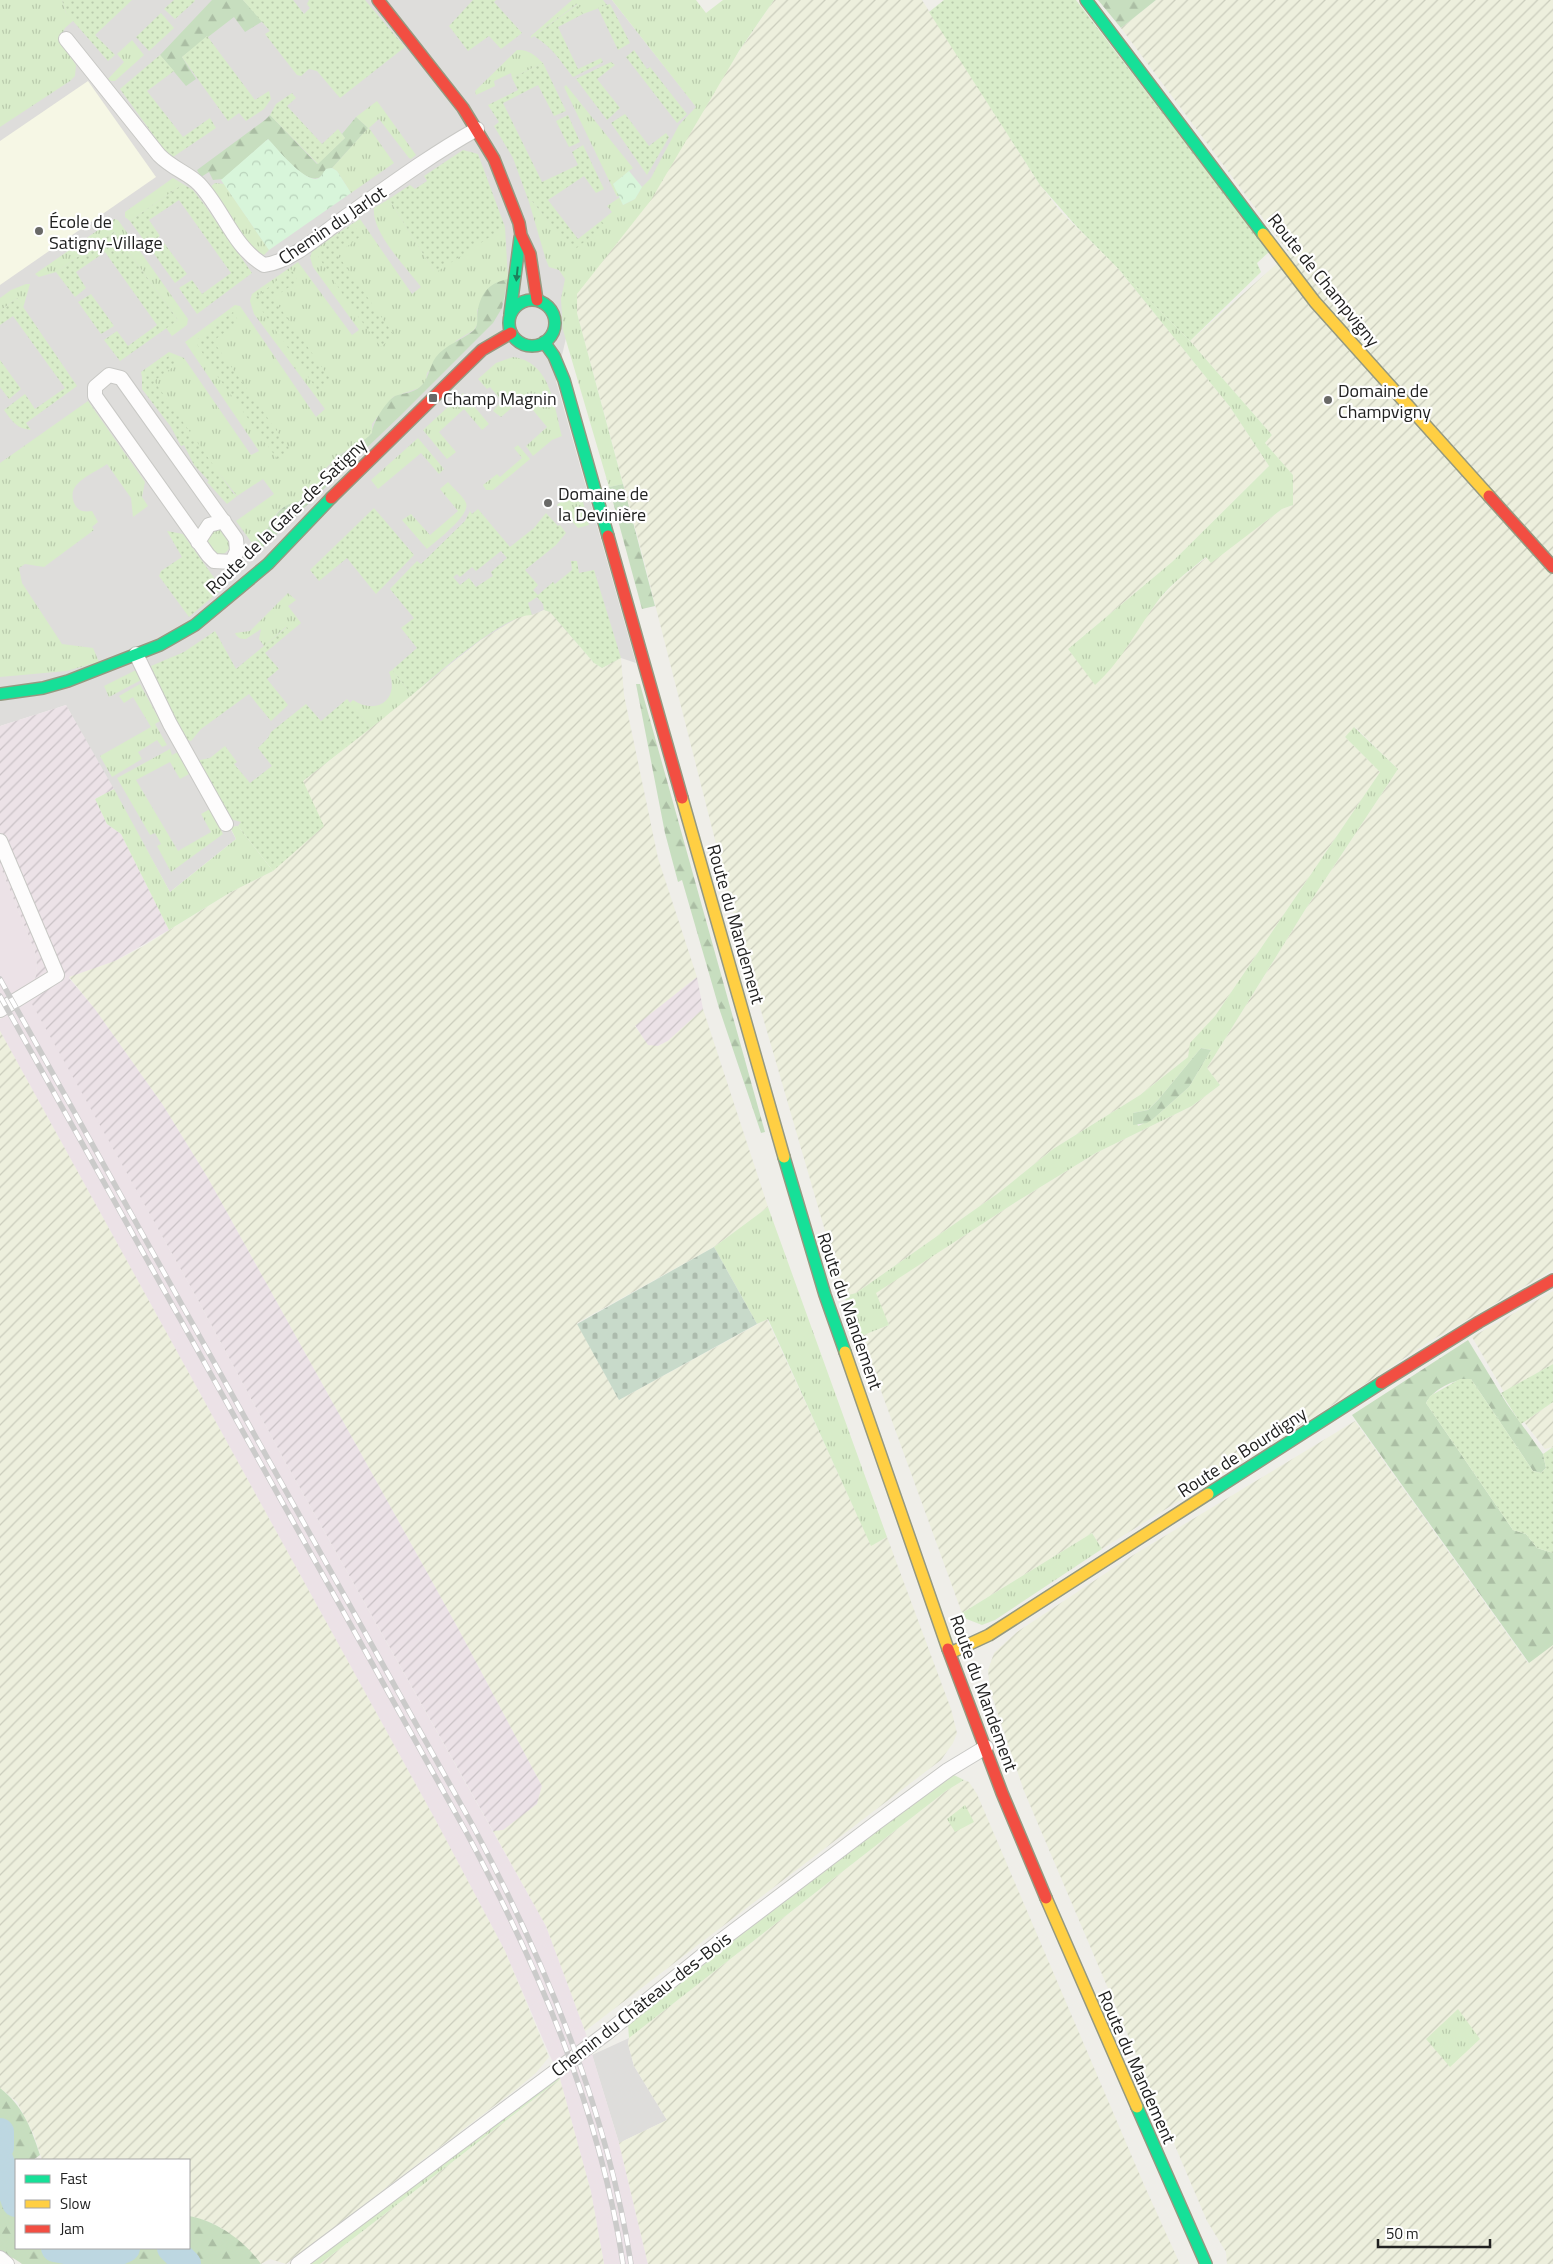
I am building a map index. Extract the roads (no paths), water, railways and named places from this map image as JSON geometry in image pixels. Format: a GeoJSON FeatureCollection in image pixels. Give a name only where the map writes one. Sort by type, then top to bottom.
{"type":"FeatureCollection","features":[{"type":"Feature","properties":{"kind":"street"},"geometry":{"type":"LineString","coordinates":[[378,0],[477,129],[494,159],[516,216],[521,235],[530,254],[537,300]]}},
{"type":"Feature","properties":{"kind":"street","name":"Route de Champvigny"},"geometry":{"type":"LineString","coordinates":[[1086,0],[1315,302],[1553,567]]}},
{"type":"Feature","properties":{"kind":"street","name":"Chemin du Jarlot"},"geometry":{"type":"LineString","coordinates":[[66,39],[159,155],[174,169],[199,184],[247,252],[264,265],[277,264],[297,252],[387,187],[477,129]]}},
{"type":"Feature","properties":{"kind":"street"},"geometry":{"type":"LineString","coordinates":[[510,314],[518,304],[524,301],[537,300],[549,307],[555,319],[552,332],[544,342],[538,345],[525,345],[514,338],[511,333],[509,326],[510,314],[521,235]]}},
{"type":"Feature","properties":{"kind":"street","name":"Route de la Gare-de-Satigny"},"geometry":{"type":"LineString","coordinates":[[0,694],[43,688],[68,681],[160,645],[213,612],[248,582],[482,350],[511,333]]}},
{"type":"Feature","properties":{"kind":"street","name":"Route du Mandement"},"geometry":{"type":"LineString","coordinates":[[544,342],[554,356],[564,380],[796,1202],[824,1294],[950,1652],[1002,1793],[1072,1960],[1206,2264]]}},
{"type":"Feature","properties":{"kind":"street"},"geometry":{"type":"LineString","coordinates":[[232,562],[238,545],[224,521],[121,378],[109,375],[104,378],[95,387],[96,396],[198,542],[214,561],[232,562],[248,582]]}},
{"type":"Feature","properties":{"kind":"street"},"geometry":{"type":"LineString","coordinates":[[198,542],[209,525],[224,521]]}},
{"type":"Feature","properties":{"kind":"street"},"geometry":{"type":"LineString","coordinates":[[136,654],[167,718],[226,824]]}},
{"type":"Feature","properties":{"kind":"street"},"geometry":{"type":"LineString","coordinates":[[0,841],[57,975],[0,1010]]}},
{"type":"Feature","properties":{"kind":"street","name":"Route de Bourdigny"},"geometry":{"type":"LineString","coordinates":[[950,1652],[989,1635],[1412,1364],[1479,1322],[1553,1280]]}},
{"type":"Feature","properties":{"kind":"street","name":"Chemin du Château-des-Bois"},"geometry":{"type":"LineString","coordinates":[[298,2264],[613,2028],[723,1939],[868,1829],[948,1770],[986,1747]]}},
{"type":"Feature","properties":{"kind":"street"},"geometry":{"type":"LineString","coordinates":[[0,2258],[7,2264]]}},
{"type":"Feature","properties":{"kind":"waterway"},"geometry":{"type":"LineString","coordinates":[[0,2132],[0,2147]]}},
{"type":"Feature","properties":{"kind":"waterway"},"geometry":{"type":"LineString","coordinates":[[0,2161],[15,2200]]}},
{"type":"Feature","properties":{"kind":"waterway"},"geometry":{"type":"LineString","coordinates":[[60,2249],[105,2258],[124,2249]]}},
{"type":"Feature","properties":{"kind":"waterway"},"geometry":{"type":"LineString","coordinates":[[172,2249],[187,2264]]}},
{"type":"Feature","properties":{"kind":"railway"},"geometry":{"type":"LineString","coordinates":[[0,979],[473,1826],[500,1878],[549,1984],[590,2094],[620,2206],[631,2264]]}},
{"type":"Feature","properties":{"kind":"railway"},"geometry":{"type":"LineString","coordinates":[[0,996],[492,1881],[541,1986],[563,2040],[582,2095],[599,2150],[613,2207],[623,2264]]}},
{"type":"Feature","properties":{"kind":"place","name":"École de Satigny-Village"},"geometry":{"type":"Point","coordinates":[39,231]}},
{"type":"Feature","properties":{"kind":"place","name":"Champ Magnin"},"geometry":{"type":"Point","coordinates":[433,398]}},
{"type":"Feature","properties":{"kind":"place","name":"Domaine de Champvigny"},"geometry":{"type":"Point","coordinates":[1328,400]}},
{"type":"Feature","properties":{"kind":"place","name":"Domaine de la Devinière"},"geometry":{"type":"Point","coordinates":[548,503]}}]}
